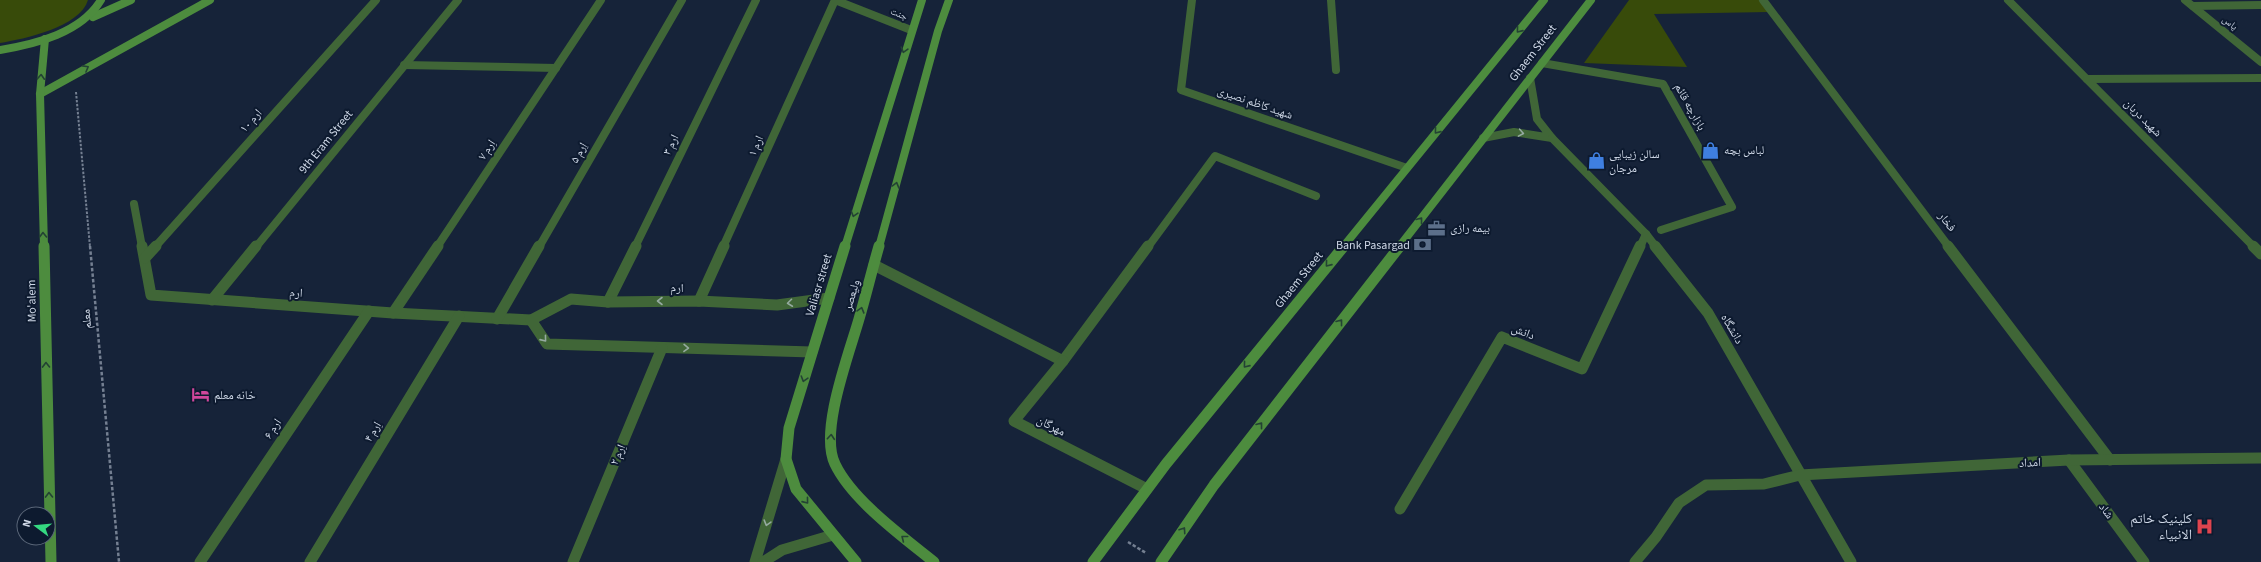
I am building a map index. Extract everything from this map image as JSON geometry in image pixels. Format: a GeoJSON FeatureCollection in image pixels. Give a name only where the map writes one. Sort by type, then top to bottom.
{"type":"FeatureCollection","features":[{"type":"Feature","properties":{"kind":"main road"},"geometry":{"type":"LineString","coordinates":[[71,27],[88,16],[99,6],[101,0]]}},
{"type":"Feature","properties":{"kind":"main road"},"geometry":{"type":"LineString","coordinates":[[0,50],[45,39],[114,6],[131,0]]}},
{"type":"Feature","properties":{"kind":"main road"},"geometry":{"type":"LineString","coordinates":[[40,94],[210,0]]}},
{"type":"Feature","properties":{"kind":"main road","name":"Valiasr street"},"geometry":{"type":"LineString","coordinates":[[856,562],[796,489],[786,459],[790,428],[828,298],[911,30],[922,0]]}},
{"type":"Feature","properties":{"kind":"main road","name":"ولیعصر"},"geometry":{"type":"LineString","coordinates":[[934,562],[882,520],[842,475],[830,452],[832,421],[938,31],[949,0]]}},
{"type":"Feature","properties":{"kind":"main road","name":"Ghaem Street"},"geometry":{"type":"LineString","coordinates":[[1093,562],[1148,488],[1544,0]]}},
{"type":"Feature","properties":{"kind":"main road","name":"Ghaem Street"},"geometry":{"type":"LineString","coordinates":[[1161,562],[1214,485],[1591,0]]}},
{"type":"Feature","properties":{"kind":"main road","name":"Mo'alem"},"geometry":{"type":"LineString","coordinates":[[45,39],[40,94],[51,562]]}},
{"type":"Feature","properties":{"kind":"street","name":"ارم ۱۰"},"geometry":{"type":"LineString","coordinates":[[145,258],[376,0]]}},
{"type":"Feature","properties":{"kind":"street","name":"9th Eram Street"},"geometry":{"type":"LineString","coordinates":[[212,300],[458,0]]}},
{"type":"Feature","properties":{"kind":"street","name":"اِرم ۷"},"geometry":{"type":"LineString","coordinates":[[393,313],[601,0]]}},
{"type":"Feature","properties":{"kind":"street","name":"اِرم ۵"},"geometry":{"type":"LineString","coordinates":[[496,319],[682,0]]}},
{"type":"Feature","properties":{"kind":"street","name":"ارم ۳"},"geometry":{"type":"LineString","coordinates":[[608,302],[756,0]]}},
{"type":"Feature","properties":{"kind":"street","name":"جنت"},"geometry":{"type":"LineString","coordinates":[[835,0],[911,30]]}},
{"type":"Feature","properties":{"kind":"street","name":"ارم ۱"},"geometry":{"type":"LineString","coordinates":[[699,301],[835,0]]}},
{"type":"Feature","properties":{"kind":"street","name":"شهید کاظم نصیری"},"geometry":{"type":"LineString","coordinates":[[1192,0],[1181,90],[1407,168]]}},
{"type":"Feature","properties":{"kind":"street"},"geometry":{"type":"LineString","coordinates":[[1331,0],[1336,70]]}},
{"type":"Feature","properties":{"kind":"street","name":"فخار"},"geometry":{"type":"LineString","coordinates":[[1764,0],[2110,460]]}},
{"type":"Feature","properties":{"kind":"street","name":"شهید دربان"},"geometry":{"type":"LineString","coordinates":[[2008,0],[2261,254]]}},
{"type":"Feature","properties":{"kind":"street","name":"یاس"},"geometry":{"type":"LineString","coordinates":[[2186,0],[2261,62]]}},
{"type":"Feature","properties":{"kind":"street"},"geometry":{"type":"LineString","coordinates":[[2193,6],[2261,5]]}},
{"type":"Feature","properties":{"kind":"street","name":"بازارچه قائم"},"geometry":{"type":"LineString","coordinates":[[1542,63],[1663,84],[1732,207],[1661,230]]}},
{"type":"Feature","properties":{"kind":"street"},"geometry":{"type":"LineString","coordinates":[[404,65],[556,68]]}},
{"type":"Feature","properties":{"kind":"street","name":"دانشگاه"},"geometry":{"type":"LineString","coordinates":[[1530,78],[1537,119],[1552,138],[1646,234],[1708,312],[1851,562]]}},
{"type":"Feature","properties":{"kind":"street"},"geometry":{"type":"LineString","coordinates":[[2088,79],[2261,78]]}},
{"type":"Feature","properties":{"kind":"street"},"geometry":{"type":"LineString","coordinates":[[1483,138],[1514,132],[1552,138]]}},
{"type":"Feature","properties":{"kind":"street"},"geometry":{"type":"LineString","coordinates":[[874,265],[1063,361],[1215,156],[1316,196]]}},
{"type":"Feature","properties":{"kind":"street","name":"ارم"},"geometry":{"type":"LineString","coordinates":[[134,204],[151,295],[393,313],[531,320],[571,299],[608,302],[699,301],[777,305],[828,298]]}},
{"type":"Feature","properties":{"kind":"street","name":"دانش"},"geometry":{"type":"LineString","coordinates":[[1400,509],[1502,337],[1582,369],[1646,234]]}},
{"type":"Feature","properties":{"kind":"street","name":"ارم ۶"},"geometry":{"type":"LineString","coordinates":[[200,562],[369,311]]}},
{"type":"Feature","properties":{"kind":"street","name":"اِرم ۴"},"geometry":{"type":"LineString","coordinates":[[310,562],[459,316]]}},
{"type":"Feature","properties":{"kind":"street"},"geometry":{"type":"LineString","coordinates":[[531,320],[547,344],[812,352]]}},
{"type":"Feature","properties":{"kind":"street","name":"اِرم ۲"},"geometry":{"type":"LineString","coordinates":[[573,562],[662,348]]}},
{"type":"Feature","properties":{"kind":"street","name":"مهرگان"},"geometry":{"type":"LineString","coordinates":[[1063,361],[1014,422],[1148,488]]}},
{"type":"Feature","properties":{"kind":"street","name":"امداد"},"geometry":{"type":"LineString","coordinates":[[1635,562],[1656,537],[1679,503],[1706,485],[1764,484],[1800,475],[2069,460],[2261,458]]}},
{"type":"Feature","properties":{"kind":"street"},"geometry":{"type":"LineString","coordinates":[[755,562],[786,459]]}},
{"type":"Feature","properties":{"kind":"street","name":"شاد"},"geometry":{"type":"LineString","coordinates":[[2069,460],[2144,562]]}},
{"type":"Feature","properties":{"kind":"street"},"geometry":{"type":"LineString","coordinates":[[763,562],[782,550],[833,535]]}},
{"type":"Feature","properties":{"kind":"path","name":"معلم"},"geometry":{"type":"LineString","coordinates":[[74,74],[119,562]]}},
{"type":"Feature","properties":{"kind":"green space"},"geometry":{"type":"Polygon","coordinates":[[[0,0],[88,0],[83,9],[74,18],[63,24],[36,35],[0,43],[0,0]]]}},
{"type":"Feature","properties":{"kind":"green space"},"geometry":{"type":"Polygon","coordinates":[[[1629,0],[1760,0],[1769,12],[1654,14],[1687,67],[1584,63],[1629,0]]]}},
{"type":"Feature","properties":{"kind":"place","name":"لباس بچه"},"geometry":{"type":"Point","coordinates":[1711,150]}},
{"type":"Feature","properties":{"kind":"place","name":"سالن زیبایی مرجان"},"geometry":{"type":"Point","coordinates":[1596,161]}},
{"type":"Feature","properties":{"kind":"place","name":"بیمه رازی"},"geometry":{"type":"Point","coordinates":[1437,228]}},
{"type":"Feature","properties":{"kind":"place","name":"Bank Pasargad"},"geometry":{"type":"Point","coordinates":[1423,245]}},
{"type":"Feature","properties":{"kind":"place","name":"خانه معلم"},"geometry":{"type":"Point","coordinates":[201,395]}},
{"type":"Feature","properties":{"kind":"place","name":"کلینیک خاتم الانبیاء"},"geometry":{"type":"Point","coordinates":[2205,527]}}]}
